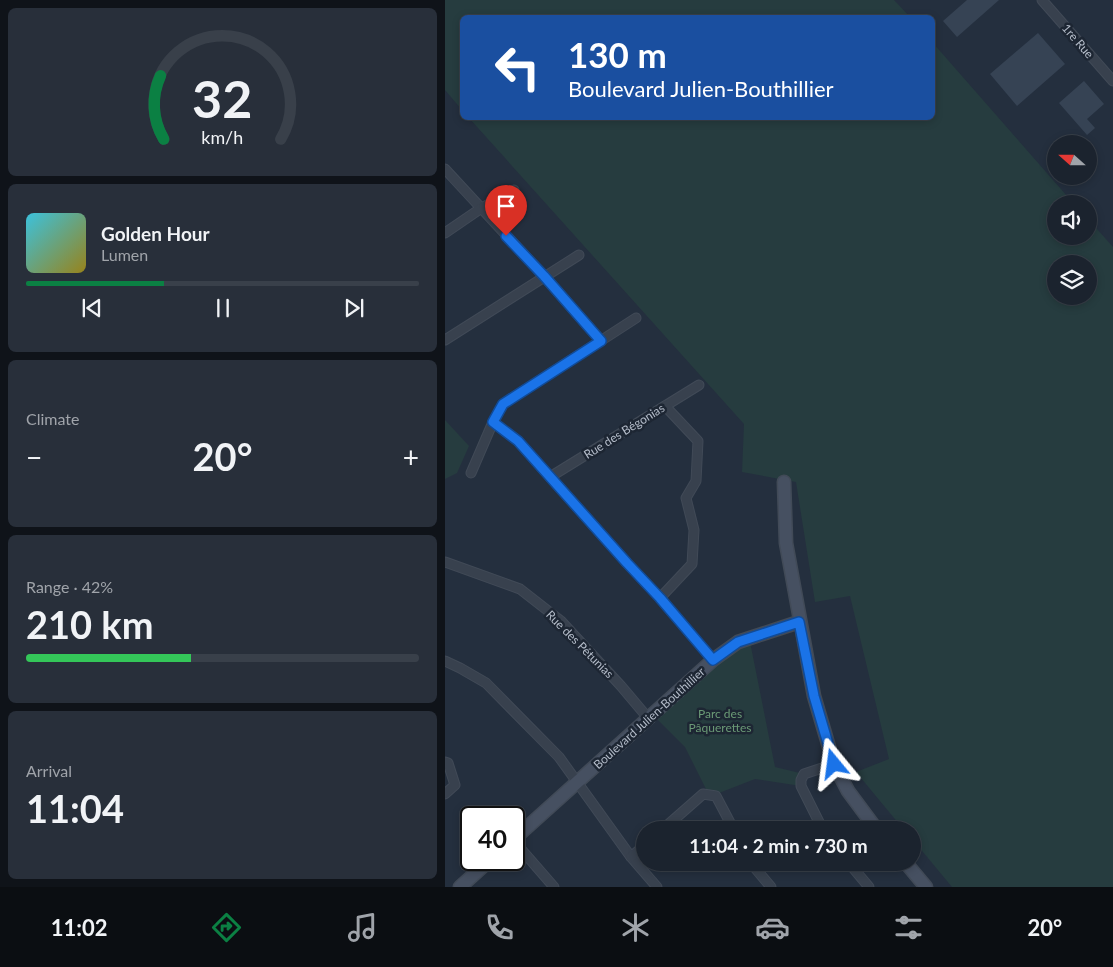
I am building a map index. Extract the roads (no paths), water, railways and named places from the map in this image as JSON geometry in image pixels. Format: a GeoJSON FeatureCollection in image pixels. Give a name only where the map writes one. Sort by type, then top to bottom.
{"type":"FeatureCollection","features":[{"type":"Feature","properties":{"kind":"street","name":"1re Rue"},"geometry":{"type":"LineString","coordinates":[[1042,0],[1113,81]]}},
{"type":"Feature","properties":{"kind":"street"},"geometry":{"type":"LineString","coordinates":[[445,169],[601,341]]}},
{"type":"Feature","properties":{"kind":"street"},"geometry":{"type":"LineString","coordinates":[[445,233],[480,209],[514,190]]}},
{"type":"Feature","properties":{"kind":"street"},"geometry":{"type":"LineString","coordinates":[[445,340],[579,255]]}},
{"type":"Feature","properties":{"kind":"street"},"geometry":{"type":"LineString","coordinates":[[471,473],[503,404],[636,318]]}},
{"type":"Feature","properties":{"kind":"street","name":"Rue des Bégonias"},"geometry":{"type":"LineString","coordinates":[[550,477],[699,385]]}},
{"type":"Feature","properties":{"kind":"street"},"geometry":{"type":"LineString","coordinates":[[660,598],[692,564],[694,530],[686,498],[696,481],[698,441],[665,406]]}},
{"type":"Feature","properties":{"kind":"street"},"geometry":{"type":"LineString","coordinates":[[493,422],[518,441],[660,598],[713,660]]}},
{"type":"Feature","properties":{"kind":"street"},"geometry":{"type":"LineString","coordinates":[[784,482],[786,543],[814,696],[834,764],[848,792],[870,821]]}},
{"type":"Feature","properties":{"kind":"street","name":"Rue des Pétunias"},"geometry":{"type":"LineString","coordinates":[[445,562],[520,589],[561,621],[648,718]]}},
{"type":"Feature","properties":{"kind":"street","name":"Boulevard Julien-Bouthillier"},"geometry":{"type":"LineString","coordinates":[[525,830],[713,660],[738,642],[799,622]]}},
{"type":"Feature","properties":{"kind":"street"},"geometry":{"type":"LineString","coordinates":[[445,661],[486,683],[559,757],[631,857],[657,887]]}},
{"type":"Feature","properties":{"kind":"street"},"geometry":{"type":"LineString","coordinates":[[445,762],[448,763],[455,785],[445,794]]}},
{"type":"Feature","properties":{"kind":"street"},"geometry":{"type":"LineString","coordinates":[[818,821],[801,786],[801,780],[805,774],[834,764]]}},
{"type":"Feature","properties":{"kind":"street"},"geometry":{"type":"LineString","coordinates":[[672,821],[703,794],[716,796],[729,821]]}},
{"type":"Feature","properties":{"kind":"street"},"geometry":{"type":"LineString","coordinates":[[525,853],[554,887]]}},
{"type":"Feature","properties":{"kind":"street"},"geometry":{"type":"LineString","coordinates":[[631,857],[636,853]]}},
{"type":"Feature","properties":{"kind":"street"},"geometry":{"type":"LineString","coordinates":[[460,887],[478,871]]}},
{"type":"Feature","properties":{"kind":"street"},"geometry":{"type":"LineString","coordinates":[[758,871],[771,887]]}},
{"type":"Feature","properties":{"kind":"street"},"geometry":{"type":"LineString","coordinates":[[856,871],[869,887]]}},
{"type":"Feature","properties":{"kind":"street"},"geometry":{"type":"LineString","coordinates":[[913,871],[926,887]]}},
{"type":"Feature","properties":{"kind":"park label","name":"Parc des Pâquerettes"},"geometry":{"type":"Point","coordinates":[720,720]}}]}
